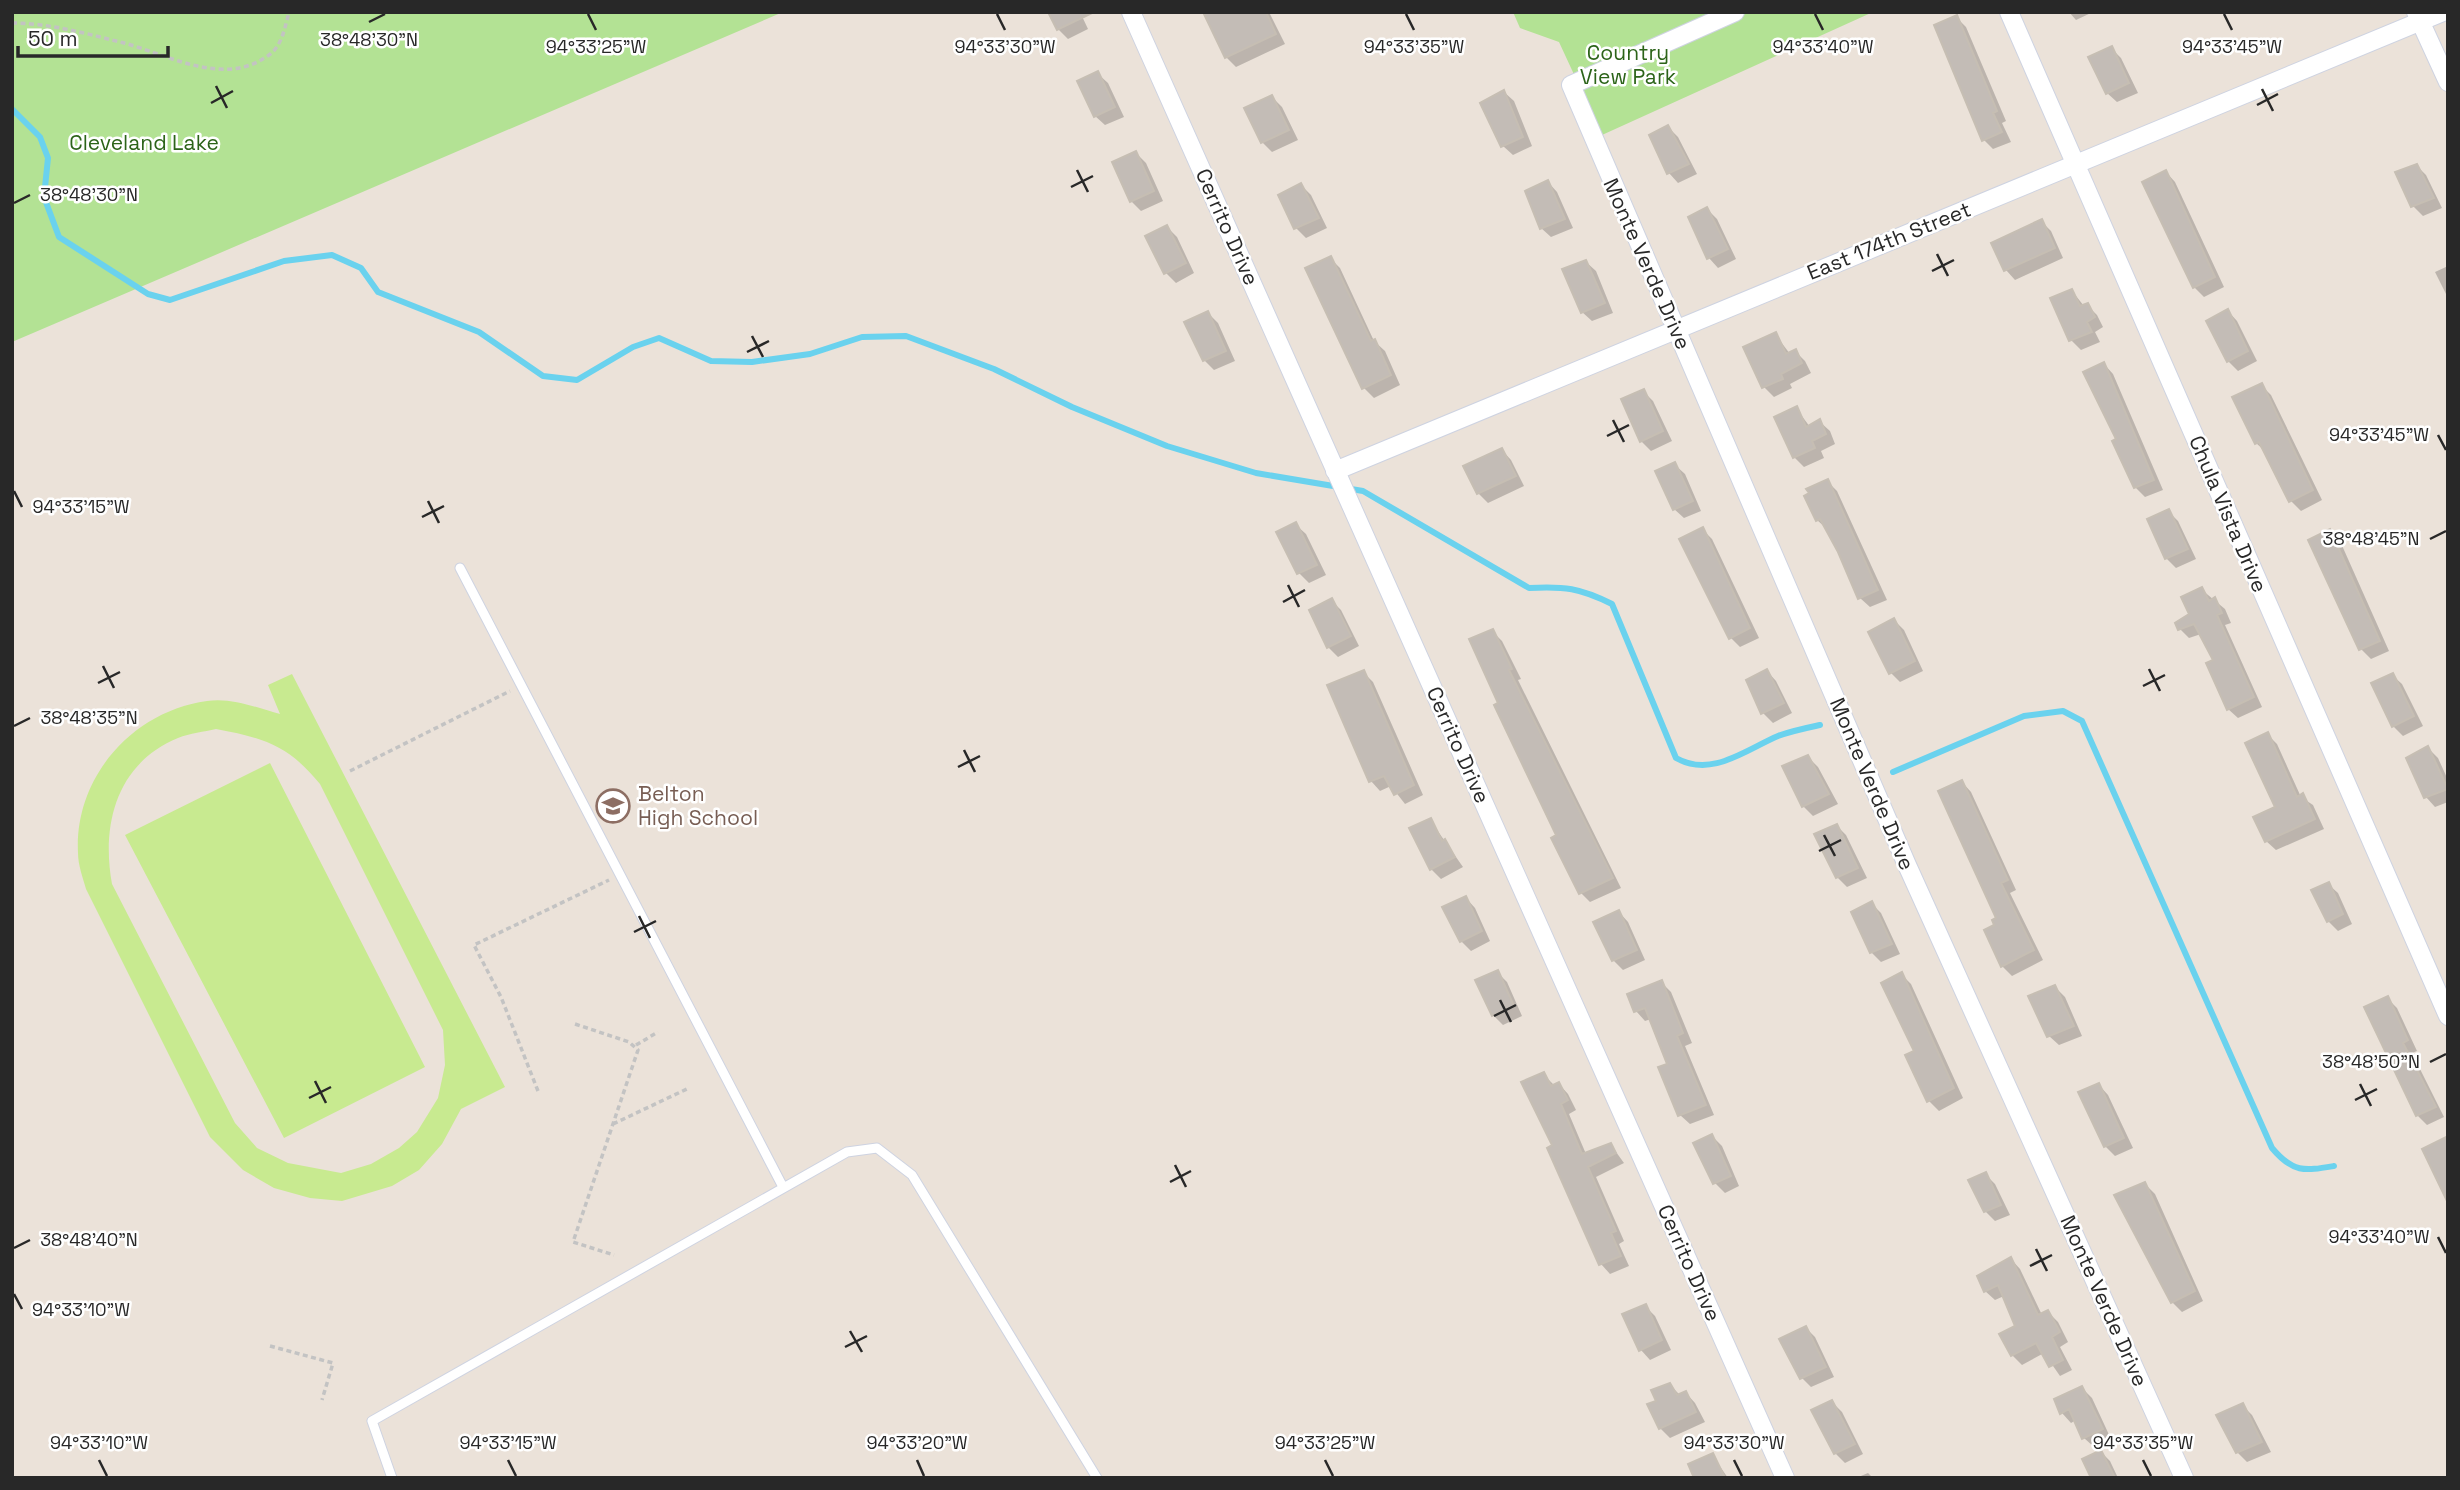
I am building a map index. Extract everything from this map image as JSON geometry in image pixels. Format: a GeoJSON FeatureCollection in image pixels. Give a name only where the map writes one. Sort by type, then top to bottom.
{"type":"FeatureCollection","features":[{"type":"Feature","properties":{"kind":"street","name":"Cerrito Drive"},"geometry":{"type":"LineString","coordinates":[[1131,12],[1786,1478]]}},
{"type":"Feature","properties":{"kind":"street","name":"Monte Verde Drive"},"geometry":{"type":"LineString","coordinates":[[1735,12],[1571,85],[1902,852],[2184,1478]]}},
{"type":"Feature","properties":{"kind":"street","name":"Chula Vista Drive"},"geometry":{"type":"LineString","coordinates":[[2009,12],[2448,1016]]}},
{"type":"Feature","properties":{"kind":"street","name":"East 174th Street"},"geometry":{"type":"LineString","coordinates":[[1335,471],[2076,164],[2418,17],[2443,12]]}},
{"type":"Feature","properties":{"kind":"street"},"geometry":{"type":"LineString","coordinates":[[2418,17],[2448,82]]}},
{"type":"Feature","properties":{"kind":"lane"},"geometry":{"type":"LineString","coordinates":[[460,568],[783,1187]]}},
{"type":"Feature","properties":{"kind":"lane"},"geometry":{"type":"LineString","coordinates":[[392,1478],[372,1421],[847,1152],[877,1148],[912,1175],[1097,1478]]}},
{"type":"Feature","properties":{"kind":"path"},"geometry":{"type":"LineString","coordinates":[[12,23],[32,23],[98,38],[218,70],[239,68],[270,55],[280,43],[289,12]]}},
{"type":"Feature","properties":{"kind":"path"},"geometry":{"type":"LineString","coordinates":[[350,771],[521,685]]}},
{"type":"Feature","properties":{"kind":"path"},"geometry":{"type":"LineString","coordinates":[[538,1091],[501,997],[474,945],[620,875]]}},
{"type":"Feature","properties":{"kind":"path"},"geometry":{"type":"LineString","coordinates":[[575,1024],[635,1045],[638,1050],[573,1242],[614,1255]]}},
{"type":"Feature","properties":{"kind":"path"},"geometry":{"type":"LineString","coordinates":[[635,1045],[658,1032]]}},
{"type":"Feature","properties":{"kind":"path"},"geometry":{"type":"LineString","coordinates":[[613,1124],[689,1088]]}},
{"type":"Feature","properties":{"kind":"path"},"geometry":{"type":"LineString","coordinates":[[270,1346],[333,1363],[322,1400]]}},
{"type":"Feature","properties":{"kind":"green space","name":"Cleveland Lake"},"geometry":{"type":"Polygon","coordinates":[[[12,12],[783,12],[12,342],[12,12]]]}},
{"type":"Feature","properties":{"kind":"green space","name":"Country View Park"},"geometry":{"type":"Polygon","coordinates":[[[1513,12],[1873,12],[1602,135],[1559,42],[1520,28],[1513,12]]]}},
{"type":"Feature","properties":{"kind":"green space"},"geometry":{"type":"Polygon","coordinates":[[[292,674],[505,1087],[461,1109],[442,1144],[419,1170],[392,1186],[342,1201],[310,1198],[274,1188],[243,1170],[210,1137],[86,889],[79,862],[79,825],[86,799],[113,752],[133,733],[155,718],[180,707],[207,701],[235,702],[280,714],[268,685],[292,674]],[[216,729],[178,738],[157,749],[140,763],[127,779],[112,818],[109,839],[112,884],[235,1123],[257,1148],[288,1163],[341,1173],[371,1164],[399,1148],[417,1132],[438,1098],[445,1065],[443,1030],[320,784],[286,752],[262,740],[216,729]]]}},
{"type":"Feature","properties":{"kind":"green space"},"geometry":{"type":"Polygon","coordinates":[[[270,763],[425,1067],[284,1138],[125,835],[270,763]]]}},
{"type":"Feature","properties":{"kind":"building"},"geometry":{"type":"Polygon","coordinates":[[[1048,12],[1094,12],[1057,30],[1048,12]]]}},
{"type":"Feature","properties":{"kind":"building"},"geometry":{"type":"Polygon","coordinates":[[[1203,12],[1266,12],[1276,34],[1225,58],[1203,12]]]}},
{"type":"Feature","properties":{"kind":"building"},"geometry":{"type":"Polygon","coordinates":[[[1957,15],[1997,111],[1993,113],[2002,132],[1982,141],[1934,25],[1957,15]]]}},
{"type":"Feature","properties":{"kind":"building"},"geometry":{"type":"Polygon","coordinates":[[[2112,46],[2129,83],[2106,94],[2088,57],[2112,46]]]}},
{"type":"Feature","properties":{"kind":"building"},"geometry":{"type":"Polygon","coordinates":[[[1098,71],[1115,107],[1094,117],[1077,81],[1098,71]]]}},
{"type":"Feature","properties":{"kind":"building"},"geometry":{"type":"Polygon","coordinates":[[[1504,90],[1523,137],[1501,147],[1480,103],[1504,90]]]}},
{"type":"Feature","properties":{"kind":"building"},"geometry":{"type":"Polygon","coordinates":[[[1272,95],[1289,130],[1261,143],[1244,108],[1272,95]]]}},
{"type":"Feature","properties":{"kind":"building"},"geometry":{"type":"Polygon","coordinates":[[[1668,125],[1689,164],[1667,174],[1649,135],[1668,125]]]}},
{"type":"Feature","properties":{"kind":"building"},"geometry":{"type":"Polygon","coordinates":[[[1136,151],[1154,191],[1130,202],[1112,162],[1136,151]]]}},
{"type":"Feature","properties":{"kind":"building"},"geometry":{"type":"Polygon","coordinates":[[[2417,164],[2434,198],[2411,207],[2395,172],[2417,164]]]}},
{"type":"Feature","properties":{"kind":"building"},"geometry":{"type":"Polygon","coordinates":[[[2166,170],[2215,277],[2193,288],[2142,182],[2166,170]]]}},
{"type":"Feature","properties":{"kind":"building"},"geometry":{"type":"Polygon","coordinates":[[[1548,180],[1565,219],[1540,229],[1525,191],[1548,180]]]}},
{"type":"Feature","properties":{"kind":"building"},"geometry":{"type":"Polygon","coordinates":[[[1301,183],[1319,218],[1294,229],[1278,195],[1301,183]]]}},
{"type":"Feature","properties":{"kind":"building"},"geometry":{"type":"Polygon","coordinates":[[[1707,207],[1728,249],[1707,259],[1688,217],[1707,207]]]}},
{"type":"Feature","properties":{"kind":"building"},"geometry":{"type":"Polygon","coordinates":[[[2042,219],[2055,248],[2004,271],[1991,243],[2042,219]]]}},
{"type":"Feature","properties":{"kind":"building"},"geometry":{"type":"Polygon","coordinates":[[[1167,225],[1186,263],[1164,274],[1145,236],[1167,225]]]}},
{"type":"Feature","properties":{"kind":"building"},"geometry":{"type":"Polygon","coordinates":[[[1331,256],[1371,341],[1375,339],[1391,375],[1362,389],[1305,268],[1331,256]]]}},
{"type":"Feature","properties":{"kind":"building"},"geometry":{"type":"Polygon","coordinates":[[[1586,260],[1605,303],[1581,313],[1562,269],[1586,260]]]}},
{"type":"Feature","properties":{"kind":"building"},"geometry":{"type":"Polygon","coordinates":[[[2072,289],[2080,306],[2088,303],[2095,317],[2087,322],[2092,332],[2069,341],[2050,298],[2072,289]]]}},
{"type":"Feature","properties":{"kind":"building"},"geometry":{"type":"Polygon","coordinates":[[[2228,309],[2248,351],[2227,362],[2206,321],[2228,309]]]}},
{"type":"Feature","properties":{"kind":"building"},"geometry":{"type":"Polygon","coordinates":[[[1208,311],[1226,351],[1203,361],[1184,322],[1208,311]]]}},
{"type":"Feature","properties":{"kind":"building"},"geometry":{"type":"Polygon","coordinates":[[[1776,332],[1786,354],[1796,349],[1802,363],[1781,374],[1783,379],[1762,388],[1743,347],[1776,332]]]}},
{"type":"Feature","properties":{"kind":"building"},"geometry":{"type":"Polygon","coordinates":[[[2104,362],[2154,480],[2134,488],[2112,441],[2116,439],[2083,372],[2104,362]]]}},
{"type":"Feature","properties":{"kind":"building"},"geometry":{"type":"Polygon","coordinates":[[[2262,383],[2313,490],[2289,502],[2259,442],[2255,444],[2232,397],[2262,383]]]}},
{"type":"Feature","properties":{"kind":"building"},"geometry":{"type":"Polygon","coordinates":[[[1644,389],[1663,431],[1640,442],[1621,399],[1644,389]]]}},
{"type":"Feature","properties":{"kind":"building"},"geometry":{"type":"Polygon","coordinates":[[[1797,406],[1806,427],[1820,419],[1826,434],[1812,441],[1815,448],[1793,458],[1774,417],[1797,406]]]}},
{"type":"Feature","properties":{"kind":"building"},"geometry":{"type":"Polygon","coordinates":[[[1502,448],[1516,476],[1477,494],[1463,466],[1502,448]]]}},
{"type":"Feature","properties":{"kind":"building"},"geometry":{"type":"Polygon","coordinates":[[[1675,462],[1693,501],[1673,510],[1655,471],[1675,462]]]}},
{"type":"Feature","properties":{"kind":"building"},"geometry":{"type":"Polygon","coordinates":[[[1828,479],[1878,590],[1858,599],[1838,552],[1820,519],[1816,521],[1804,496],[1809,493],[1806,489],[1828,479]]]}},
{"type":"Feature","properties":{"kind":"building"},"geometry":{"type":"Polygon","coordinates":[[[2169,509],[2188,549],[2165,559],[2147,519],[2169,509]]]}},
{"type":"Feature","properties":{"kind":"building"},"geometry":{"type":"Polygon","coordinates":[[[1296,522],[1317,565],[1297,574],[1276,532],[1296,522]]]}},
{"type":"Feature","properties":{"kind":"building"},"geometry":{"type":"Polygon","coordinates":[[[1703,527],[1750,628],[1729,639],[1679,539],[1703,527]]]}},
{"type":"Feature","properties":{"kind":"building"},"geometry":{"type":"Polygon","coordinates":[[[2330,529],[2380,641],[2359,650],[2308,540],[2330,529]]]}},
{"type":"Feature","properties":{"kind":"building"},"geometry":{"type":"Polygon","coordinates":[[[2202,587],[2209,601],[2215,597],[2222,613],[2217,615],[2254,697],[2227,710],[2206,663],[2213,660],[2194,624],[2178,630],[2175,623],[2189,614],[2181,597],[2202,587]]]}},
{"type":"Feature","properties":{"kind":"building"},"geometry":{"type":"Polygon","coordinates":[[[1332,598],[1351,636],[1327,648],[1309,610],[1332,598]]]}},
{"type":"Feature","properties":{"kind":"building"},"geometry":{"type":"Polygon","coordinates":[[[1894,618],[1915,661],[1889,674],[1868,632],[1894,618]]]}},
{"type":"Feature","properties":{"kind":"building"},"geometry":{"type":"Polygon","coordinates":[[[1493,629],[1512,669],[1509,670],[1613,878],[1579,894],[1551,838],[1556,835],[1494,705],[1498,703],[1469,639],[1493,629]]]}},
{"type":"Feature","properties":{"kind":"building"},"geometry":{"type":"Polygon","coordinates":[[[1767,669],[1784,703],[1761,714],[1746,680],[1767,669]]]}},
{"type":"Feature","properties":{"kind":"building"},"geometry":{"type":"Polygon","coordinates":[[[1364,670],[1414,785],[1394,795],[1384,776],[1369,782],[1327,685],[1364,670]]]}},
{"type":"Feature","properties":{"kind":"building"},"geometry":{"type":"Polygon","coordinates":[[[2393,673],[2414,716],[2392,727],[2371,683],[2393,673]]]}},
{"type":"Feature","properties":{"kind":"building"},"geometry":{"type":"Polygon","coordinates":[[[2268,732],[2297,797],[2303,793],[2315,819],[2265,842],[2253,817],[2275,807],[2245,743],[2268,732]]]}},
{"type":"Feature","properties":{"kind":"building"},"geometry":{"type":"Polygon","coordinates":[[[2428,746],[2448,789],[2424,798],[2406,758],[2428,746]]]}},
{"type":"Feature","properties":{"kind":"building"},"geometry":{"type":"Polygon","coordinates":[[[1808,755],[1829,794],[1802,807],[1782,766],[1808,755]]]}},
{"type":"Feature","properties":{"kind":"building"},"geometry":{"type":"Polygon","coordinates":[[[1962,780],[2008,880],[2001,883],[2034,950],[2001,967],[1984,930],[1994,925],[1992,920],[1996,918],[1938,791],[1962,780]]]}},
{"type":"Feature","properties":{"kind":"building"},"geometry":{"type":"Polygon","coordinates":[[[1431,818],[1442,841],[1445,839],[1455,857],[1430,870],[1409,828],[1431,818]]]}},
{"type":"Feature","properties":{"kind":"building"},"geometry":{"type":"Polygon","coordinates":[[[1837,824],[1858,868],[1836,878],[1814,834],[1837,824]]]}},
{"type":"Feature","properties":{"kind":"building"},"geometry":{"type":"Polygon","coordinates":[[[2329,882],[2343,914],[2327,922],[2311,890],[2329,882]]]}},
{"type":"Feature","properties":{"kind":"building"},"geometry":{"type":"Polygon","coordinates":[[[1466,896],[1482,931],[1460,942],[1442,907],[1466,896]]]}},
{"type":"Feature","properties":{"kind":"building"},"geometry":{"type":"Polygon","coordinates":[[[1872,901],[1892,944],[1870,953],[1851,912],[1872,901]]]}},
{"type":"Feature","properties":{"kind":"building"},"geometry":{"type":"Polygon","coordinates":[[[1619,910],[1637,950],[1612,961],[1593,922],[1619,910]]]}},
{"type":"Feature","properties":{"kind":"building"},"geometry":{"type":"Polygon","coordinates":[[[1498,970],[1514,1006],[1492,1016],[1475,980],[1498,970]]]}},
{"type":"Feature","properties":{"kind":"building"},"geometry":{"type":"Polygon","coordinates":[[[1902,972],[1954,1088],[1927,1102],[1905,1055],[1914,1051],[1881,983],[1902,972]]]}},
{"type":"Feature","properties":{"kind":"building"},"geometry":{"type":"Polygon","coordinates":[[[1662,980],[1683,1033],[1677,1036],[1706,1105],[1678,1116],[1658,1067],[1667,1064],[1645,1008],[1634,1012],[1627,994],[1662,980]]]}},
{"type":"Feature","properties":{"kind":"building"},"geometry":{"type":"Polygon","coordinates":[[[2055,985],[2074,1026],[2047,1037],[2028,996],[2055,985]]]}},
{"type":"Feature","properties":{"kind":"building"},"geometry":{"type":"Polygon","coordinates":[[[2388,996],[2408,1040],[2403,1043],[2436,1107],[2416,1116],[2364,1007],[2388,996]]]}},
{"type":"Feature","properties":{"kind":"building"},"geometry":{"type":"Polygon","coordinates":[[[1544,1072],[1551,1086],[1559,1082],[1568,1100],[1561,1104],[1582,1154],[1611,1143],[1616,1153],[1588,1167],[1616,1231],[1611,1233],[1621,1256],[1599,1265],[1547,1148],[1552,1145],[1521,1082],[1544,1072]]]}},
{"type":"Feature","properties":{"kind":"building"},"geometry":{"type":"Polygon","coordinates":[[[2099,1083],[2124,1138],[2104,1147],[2078,1092],[2099,1083]]]}},
{"type":"Feature","properties":{"kind":"building"},"geometry":{"type":"Polygon","coordinates":[[[1712,1134],[1731,1176],[1713,1184],[1693,1143],[1712,1134]]]}},
{"type":"Feature","properties":{"kind":"building"},"geometry":{"type":"Polygon","coordinates":[[[2448,1136],[2448,1203],[2422,1149],[2448,1136]]]}},
{"type":"Feature","properties":{"kind":"building"},"geometry":{"type":"Polygon","coordinates":[[[1986,1172],[2001,1205],[1984,1212],[1968,1180],[1986,1172]]]}},
{"type":"Feature","properties":{"kind":"building"},"geometry":{"type":"Polygon","coordinates":[[[2145,1182],[2195,1291],[2171,1303],[2114,1195],[2145,1182]]]}},
{"type":"Feature","properties":{"kind":"building"},"geometry":{"type":"Polygon","coordinates":[[[2011,1257],[2038,1315],[2048,1310],[2060,1332],[2052,1337],[2063,1360],[2049,1367],[2036,1343],[2011,1356],[1999,1334],[2015,1326],[1998,1285],[1984,1292],[1977,1276],[2011,1257]]]}},
{"type":"Feature","properties":{"kind":"building"},"geometry":{"type":"Polygon","coordinates":[[[1646,1304],[1662,1340],[1639,1351],[1622,1314],[1646,1304]]]}},
{"type":"Feature","properties":{"kind":"building"},"geometry":{"type":"Polygon","coordinates":[[[1806,1326],[1826,1367],[1800,1379],[1779,1339],[1806,1326]]]}},
{"type":"Feature","properties":{"kind":"building"},"geometry":{"type":"Polygon","coordinates":[[[1670,1383],[1677,1395],[1686,1391],[1696,1412],[1659,1429],[1647,1404],[1656,1401],[1651,1390],[1670,1383]]]}},
{"type":"Feature","properties":{"kind":"building"},"geometry":{"type":"Polygon","coordinates":[[[2082,1386],[2103,1429],[2082,1439],[2069,1409],[2060,1414],[2054,1399],[2082,1386]]]}},
{"type":"Feature","properties":{"kind":"building"},"geometry":{"type":"Polygon","coordinates":[[[1832,1400],[1855,1444],[1834,1454],[1811,1410],[1832,1400]]]}},
{"type":"Feature","properties":{"kind":"building"},"geometry":{"type":"Polygon","coordinates":[[[2243,1403],[2262,1442],[2236,1453],[2216,1415],[2243,1403]]]}},
{"type":"Feature","properties":{"kind":"building"},"geometry":{"type":"Polygon","coordinates":[[[2101,1450],[2115,1478],[2091,1478],[2082,1459],[2101,1450]]]}},
{"type":"Feature","properties":{"kind":"building"},"geometry":{"type":"Polygon","coordinates":[[[1713,1453],[1725,1478],[1694,1478],[1688,1464],[1713,1453]]]}},
{"type":"Feature","properties":{"kind":"waterway"},"geometry":{"type":"LineString","coordinates":[[12,109],[40,137],[48,158],[44,197],[59,237],[148,294],[170,300],[284,261],[332,255],[361,268],[378,292],[479,332],[543,376],[577,380],[633,347],[659,338],[711,361],[752,362],[810,354],[862,337],[906,336],[994,369],[1072,407],[1167,446],[1256,473],[1363,491],[1529,588],[1572,589],[1612,604],[1676,758],[1689,763],[1715,764],[1778,736],[1820,725]]}},
{"type":"Feature","properties":{"kind":"waterway"},"geometry":{"type":"LineString","coordinates":[[1893,772],[2024,716],[2063,711],[2082,721],[2272,1148],[2293,1166],[2307,1169],[2334,1166]]}},
{"type":"Feature","properties":{"kind":"place","name":"Belton High School"},"geometry":{"type":"Point","coordinates":[613,806]}}]}
